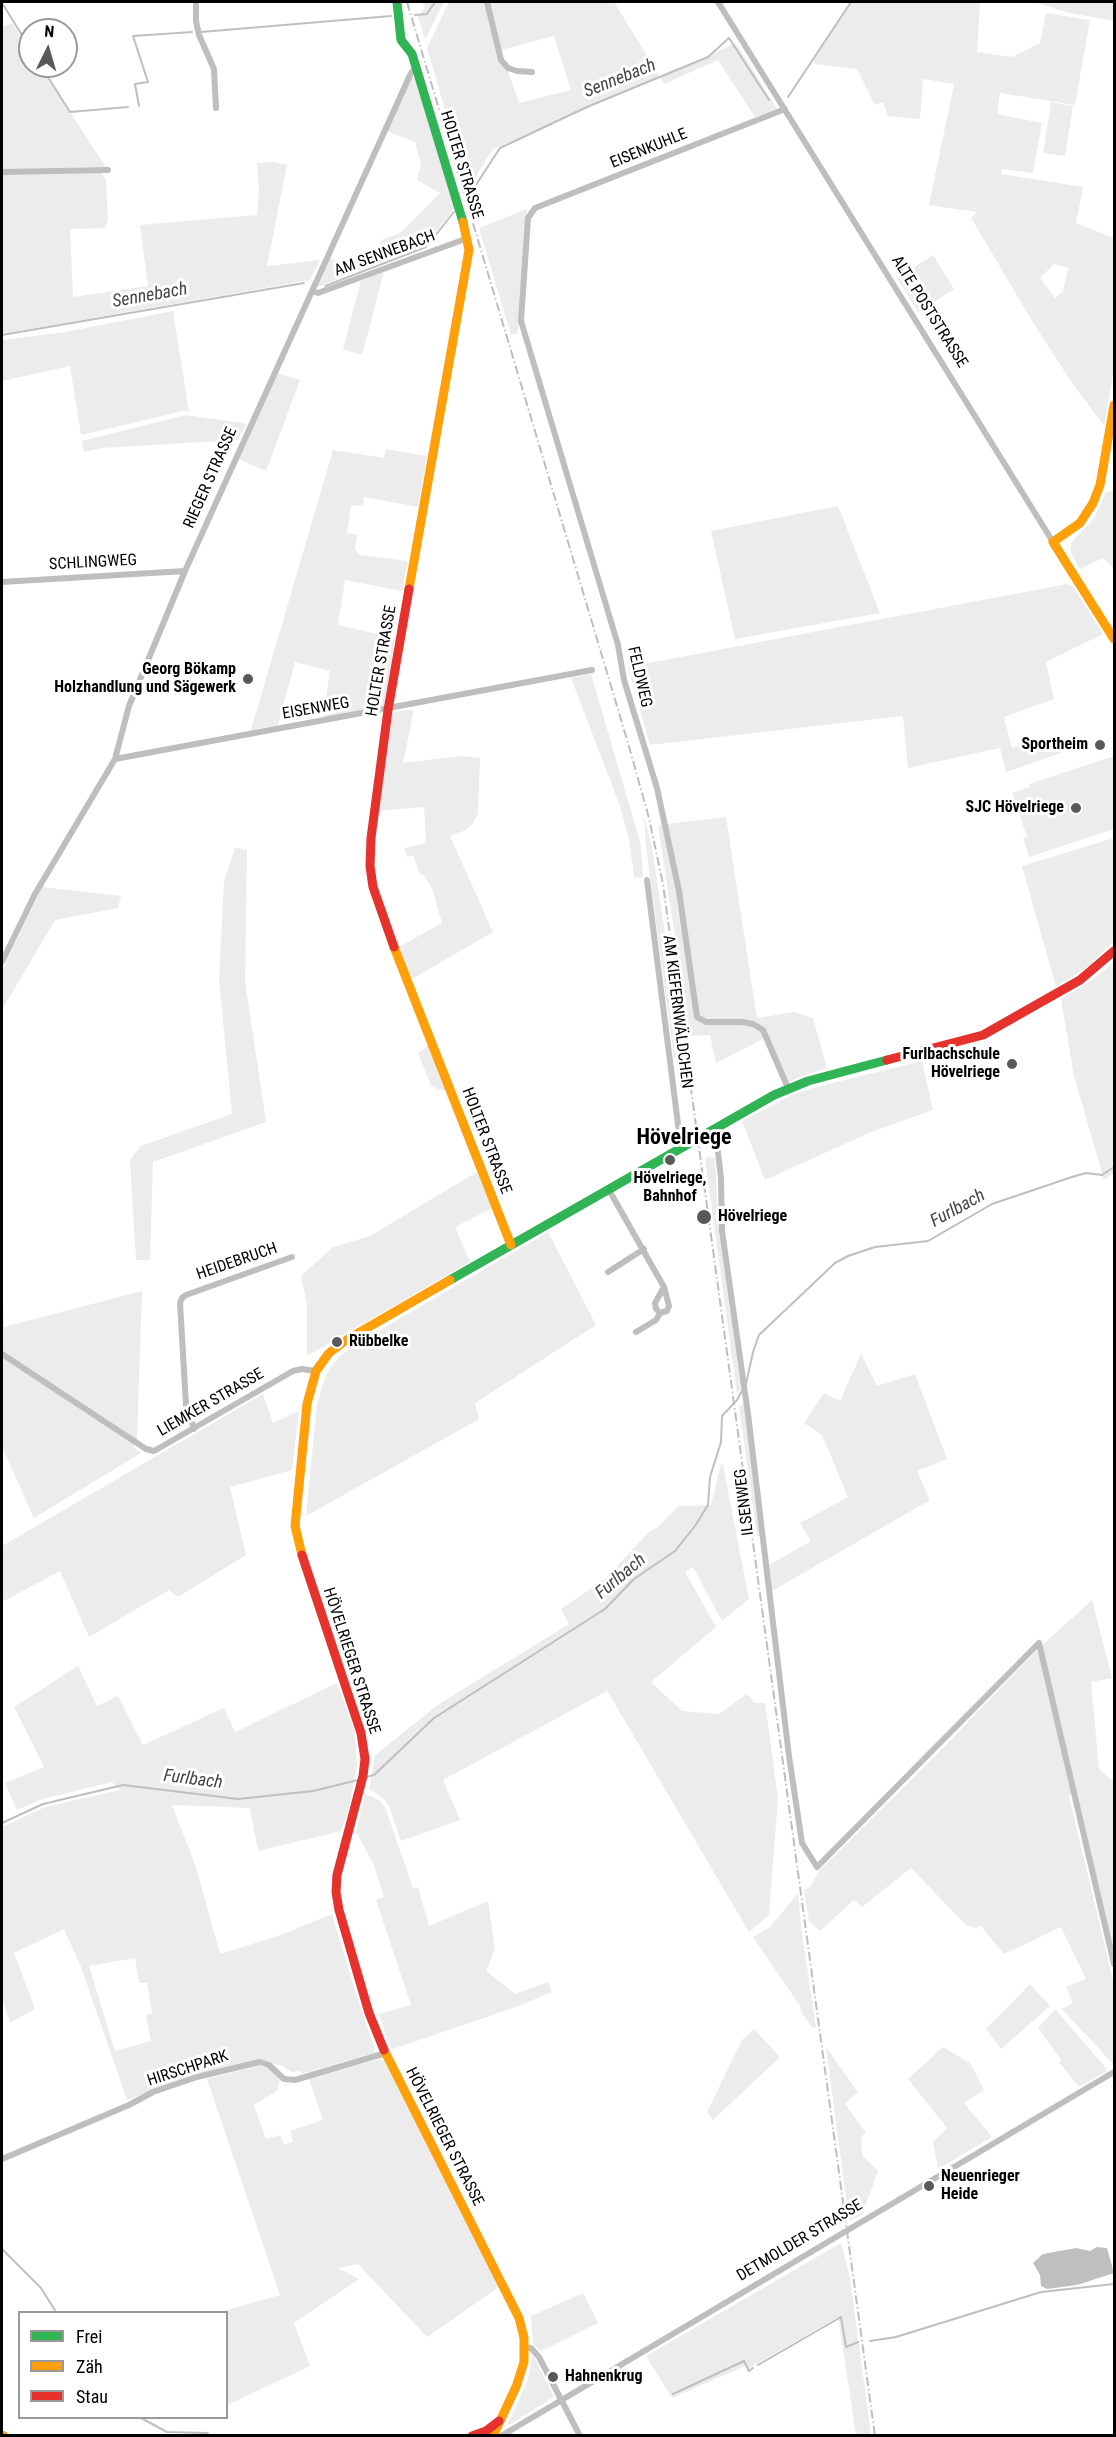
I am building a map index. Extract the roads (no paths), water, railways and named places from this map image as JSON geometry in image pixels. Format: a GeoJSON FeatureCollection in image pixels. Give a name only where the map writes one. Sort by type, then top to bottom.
{"type":"FeatureCollection","features":[{"type":"Feature","properties":{"kind":"main road"},"geometry":{"type":"LineString","coordinates":[[397,2],[401,40],[412,54],[416,68]]}},
{"type":"Feature","properties":{"kind":"main road","name":"HOLTER STRASSE"},"geometry":{"type":"LineString","coordinates":[[416,68],[468,237],[469,263],[388,710],[371,838],[370,866],[373,887],[396,951],[509,1247]]}},
{"type":"Feature","properties":{"kind":"main road"},"geometry":{"type":"LineString","coordinates":[[1053,542],[1080,523],[1093,502],[1100,485],[1114,405]]}},
{"type":"Feature","properties":{"kind":"main road","name":"ALTE POSTSTRASSE"},"geometry":{"type":"LineString","coordinates":[[1053,542],[1114,639]]}},
{"type":"Feature","properties":{"kind":"main road","name":"HÖVELRIEGER STRASSE"},"geometry":{"type":"LineString","coordinates":[[494,2433],[520,2375],[525,2348],[519,2318],[386,2053],[369,2013],[342,1923],[336,1892],[337,1875],[364,1772],[364,1747],[303,1561],[295,1526],[307,1404],[316,1371],[329,1353],[348,1339],[788,1088],[983,1035],[1073,984],[1094,970],[1114,951]]}},
{"type":"Feature","properties":{"kind":"main road"},"geometry":{"type":"LineString","coordinates":[[472,2436],[494,2433]]}},
{"type":"Feature","properties":{"kind":"street"},"geometry":{"type":"LineString","coordinates":[[196,2],[198,28],[214,69],[216,108]]}},
{"type":"Feature","properties":{"kind":"street"},"geometry":{"type":"LineString","coordinates":[[487,2],[501,60],[508,68],[532,72]]}},
{"type":"Feature","properties":{"kind":"street","name":"ALTE POSTSTRASSE"},"geometry":{"type":"LineString","coordinates":[[718,2],[1053,542]]}},
{"type":"Feature","properties":{"kind":"street","name":"RIEGER STRASSE"},"geometry":{"type":"LineString","coordinates":[[2,962],[35,894],[115,759],[129,706],[185,571],[411,73],[416,68]]}},
{"type":"Feature","properties":{"kind":"street","name":"EISENKUHLE"},"geometry":{"type":"LineString","coordinates":[[528,218],[535,208],[785,109]]}},
{"type":"Feature","properties":{"kind":"street"},"geometry":{"type":"LineString","coordinates":[[2,172],[108,170]]}},
{"type":"Feature","properties":{"kind":"street","name":"FELDWEG"},"geometry":{"type":"LineString","coordinates":[[528,218],[521,321],[618,645],[624,680],[657,788],[679,891],[697,1017],[706,1022],[753,1024],[763,1030],[788,1088]]}},
{"type":"Feature","properties":{"kind":"street","name":"AM SENNEBACH"},"geometry":{"type":"LineString","coordinates":[[312,291],[318,293],[468,237]]}},
{"type":"Feature","properties":{"kind":"street","name":"SCHLINGWEG"},"geometry":{"type":"LineString","coordinates":[[2,582],[185,571]]}},
{"type":"Feature","properties":{"kind":"street","name":"EISENWEG"},"geometry":{"type":"LineString","coordinates":[[115,759],[388,710],[592,670]]}},
{"type":"Feature","properties":{"kind":"street","name":"AM KIEFERNWÄLDCHEN"},"geometry":{"type":"LineString","coordinates":[[647,880],[680,1140],[683,1146]]}},
{"type":"Feature","properties":{"kind":"street","name":"ILSENWEG"},"geometry":{"type":"LineString","coordinates":[[712,1130],[716,1135],[722,1178],[722,1231],[801,1837],[807,1854],[817,1867],[1039,1643],[1114,1964]]}},
{"type":"Feature","properties":{"kind":"street"},"geometry":{"type":"LineString","coordinates":[[609,1190],[664,1287],[669,1306],[667,1311],[660,1312]]}},
{"type":"Feature","properties":{"kind":"street"},"geometry":{"type":"LineString","coordinates":[[608,1272],[644,1249]]}},
{"type":"Feature","properties":{"kind":"street","name":"HEIDEBRUCH"},"geometry":{"type":"LineString","coordinates":[[195,1428],[186,1406],[180,1303],[182,1298],[186,1294],[292,1257]]}},
{"type":"Feature","properties":{"kind":"street"},"geometry":{"type":"LineString","coordinates":[[660,1312],[657,1311],[655,1303],[664,1287]]}},
{"type":"Feature","properties":{"kind":"street"},"geometry":{"type":"LineString","coordinates":[[636,1332],[656,1320],[660,1312]]}},
{"type":"Feature","properties":{"kind":"street","name":"LIEMKER STRASSE"},"geometry":{"type":"LineString","coordinates":[[2,1354],[146,1449],[154,1451],[293,1371],[302,1369],[316,1371]]}},
{"type":"Feature","properties":{"kind":"street","name":"HIRSCHPARK"},"geometry":{"type":"LineString","coordinates":[[2,2159],[129,2105],[153,2092],[197,2078],[260,2062],[269,2065],[284,2079],[295,2080],[386,2053]]}},
{"type":"Feature","properties":{"kind":"street","name":"DETMOLDER STRASSE"},"geometry":{"type":"LineString","coordinates":[[494,2433],[510,2430],[562,2400],[1114,2072]]}},
{"type":"Feature","properties":{"kind":"street"},"geometry":{"type":"LineString","coordinates":[[525,2348],[531,2348],[539,2357],[580,2436]]}},
{"type":"Feature","properties":{"kind":"waterway"},"geometry":{"type":"LineString","coordinates":[[415,15],[427,14],[435,2]]}},
{"type":"Feature","properties":{"kind":"waterway","name":"Sennebach"},"geometry":{"type":"LineString","coordinates":[[788,97],[851,2]]}},
{"type":"Feature","properties":{"kind":"waterway"},"geometry":{"type":"LineString","coordinates":[[2,3],[18,29]]}},
{"type":"Feature","properties":{"kind":"waterway"},"geometry":{"type":"LineString","coordinates":[[201,32],[391,16]]}},
{"type":"Feature","properties":{"kind":"waterway"},"geometry":{"type":"LineString","coordinates":[[139,106],[135,84],[148,82],[133,36],[192,32]]}},
{"type":"Feature","properties":{"kind":"waterway","name":"Sennebach"},"geometry":{"type":"LineString","coordinates":[[470,194],[500,148],[587,107],[708,57],[729,38],[769,100]]}},
{"type":"Feature","properties":{"kind":"waterway"},"geometry":{"type":"LineString","coordinates":[[49,78],[70,112],[128,107]]}},
{"type":"Feature","properties":{"kind":"waterway","name":"Sennebach"},"geometry":{"type":"LineString","coordinates":[[325,286],[426,247],[454,212]]}},
{"type":"Feature","properties":{"kind":"waterway","name":"Sennebach"},"geometry":{"type":"LineString","coordinates":[[2,335],[304,283]]}},
{"type":"Feature","properties":{"kind":"waterway","name":"Furlbach"},"geometry":{"type":"LineString","coordinates":[[746,1384],[759,1335],[835,1263],[875,1247],[928,1241],[992,1204],[1086,1173],[1102,1175],[1114,1167]]}},
{"type":"Feature","properties":{"kind":"waterway","name":"Furlbach"},"geometry":{"type":"LineString","coordinates":[[366,1777],[374,1775],[434,1718],[605,1609],[634,1579],[675,1551],[708,1505],[710,1477],[721,1442],[722,1416],[737,1400],[743,1389]]}},
{"type":"Feature","properties":{"kind":"waterway","name":"Furlbach"},"geometry":{"type":"LineString","coordinates":[[2,1823],[43,1804],[123,1785],[238,1799],[313,1791],[358,1780]]}},
{"type":"Feature","properties":{"kind":"waterway"},"geometry":{"type":"LineString","coordinates":[[2,2249],[41,2288],[55,2311]]}},
{"type":"Feature","properties":{"kind":"waterway"},"geometry":{"type":"LineString","coordinates":[[870,2341],[896,2337],[1041,2292],[1114,2284]]}},
{"type":"Feature","properties":{"kind":"waterway"},"geometry":{"type":"LineString","coordinates":[[758,2365],[841,2317],[846,2347],[858,2342]]}},
{"type":"Feature","properties":{"kind":"waterway"},"geometry":{"type":"LineString","coordinates":[[673,2394],[744,2361],[749,2371],[753,2368]]}},
{"type":"Feature","properties":{"kind":"waterway"},"geometry":{"type":"LineString","coordinates":[[143,2419],[167,2432],[208,2433]]}},
{"type":"Feature","properties":{"kind":"railway"},"geometry":{"type":"LineString","coordinates":[[407,2],[628,743],[649,818],[663,884],[875,2436]]}},
{"type":"Feature","properties":{"kind":"place","name":"Georg Bökamp Holzhandlung und Sägewerk"},"geometry":{"type":"Point","coordinates":[248,679]}},
{"type":"Feature","properties":{"kind":"place","name":"Sportheim"},"geometry":{"type":"Point","coordinates":[1100,745]}},
{"type":"Feature","properties":{"kind":"place","name":"SJC Hövelriege"},"geometry":{"type":"Point","coordinates":[1076,808]}},
{"type":"Feature","properties":{"kind":"place","name":"Furlbachschule Hövelriege"},"geometry":{"type":"Point","coordinates":[1012,1064]}},
{"type":"Feature","properties":{"kind":"place","name":"Hövelriege, Bahnhof"},"geometry":{"type":"Point","coordinates":[670,1160]}},
{"type":"Feature","properties":{"kind":"place","name":"Hövelriege"},"geometry":{"type":"Point","coordinates":[704,1217]}},
{"type":"Feature","properties":{"kind":"place","name":"Rübbelke"},"geometry":{"type":"Point","coordinates":[337,1342]}},
{"type":"Feature","properties":{"kind":"place","name":"Neuenrieger Heide"},"geometry":{"type":"Point","coordinates":[929,2186]}},
{"type":"Feature","properties":{"kind":"place","name":"Hahnenkrug"},"geometry":{"type":"Point","coordinates":[553,2377]}},
{"type":"Feature","properties":{"kind":"district","name":"Hövelriege"},"geometry":{"type":"Point","coordinates":[684,1138]}}]}
